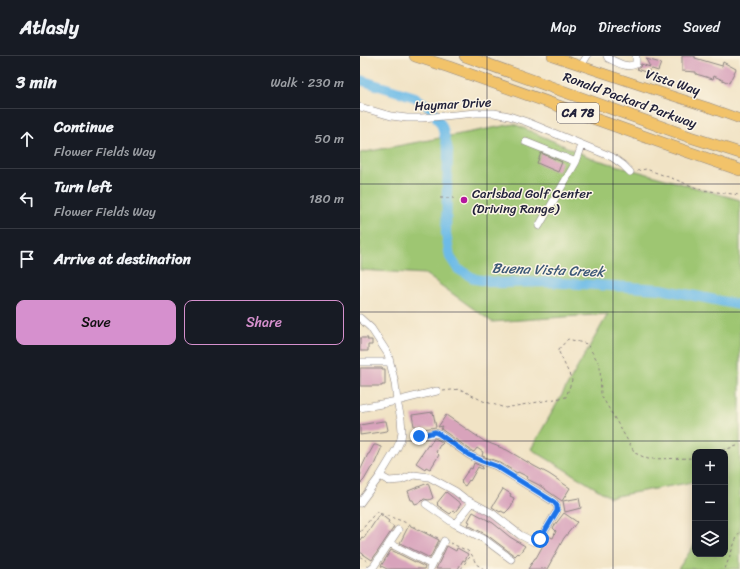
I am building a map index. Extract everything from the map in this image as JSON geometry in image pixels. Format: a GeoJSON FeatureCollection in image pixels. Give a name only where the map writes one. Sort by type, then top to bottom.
{"type":"FeatureCollection","features":[{"type":"Feature","properties":{"kind":"highway","name":"CA 78"},"geometry":{"type":"LineString","coordinates":[[416,56],[740,170]]}},
{"type":"Feature","properties":{"kind":"highway","name":"Ronald Packard Parkway"},"geometry":{"type":"LineString","coordinates":[[465,56],[690,137],[740,153]]}},
{"type":"Feature","properties":{"kind":"main road","name":"Vista Way"},"geometry":{"type":"LineString","coordinates":[[552,56],[740,117]]}},
{"type":"Feature","properties":{"kind":"street"},"geometry":{"type":"LineString","coordinates":[[581,66],[587,56]]}},
{"type":"Feature","properties":{"kind":"street"},"geometry":{"type":"LineString","coordinates":[[607,56],[608,58],[626,66],[632,66],[636,64],[636,56]]}},
{"type":"Feature","properties":{"kind":"street","name":"Haymar Drive"},"geometry":{"type":"LineString","coordinates":[[360,107],[391,116],[407,118],[476,113],[494,113],[509,116],[612,157],[630,172]]}},
{"type":"Feature","properties":{"kind":"street"},"geometry":{"type":"LineString","coordinates":[[526,142],[576,162]]}},
{"type":"Feature","properties":{"kind":"street"},"geometry":{"type":"LineString","coordinates":[[539,226],[576,162],[582,145]]}},
{"type":"Feature","properties":{"kind":"street"},"geometry":{"type":"LineString","coordinates":[[360,318],[371,328],[388,354],[395,383],[402,431],[401,439],[397,448],[380,476],[361,499]]}},
{"type":"Feature","properties":{"kind":"street"},"geometry":{"type":"LineString","coordinates":[[360,362],[390,362]]}},
{"type":"Feature","properties":{"kind":"street"},"geometry":{"type":"LineString","coordinates":[[360,408],[437,391]]}},
{"type":"Feature","properties":{"kind":"street"},"geometry":{"type":"LineString","coordinates":[[380,476],[389,481],[401,480],[414,475],[429,477],[455,491],[472,503],[492,513],[520,535],[534,542],[540,539],[557,511],[557,506],[554,502],[496,466],[469,455],[435,432],[419,436]]}},
{"type":"Feature","properties":{"kind":"street"},"geometry":{"type":"LineString","coordinates":[[455,524],[472,503]]}},
{"type":"Feature","properties":{"kind":"street"},"geometry":{"type":"LineString","coordinates":[[426,504],[455,524],[484,539],[511,559]]}},
{"type":"Feature","properties":{"kind":"street"},"geometry":{"type":"LineString","coordinates":[[372,568],[398,530]]}},
{"type":"Feature","properties":{"kind":"street"},"geometry":{"type":"LineString","coordinates":[[389,543],[431,567],[444,541]]}},
{"type":"Feature","properties":{"kind":"path"},"geometry":{"type":"LineString","coordinates":[[630,172],[646,169],[702,190],[740,195]]}},
{"type":"Feature","properties":{"kind":"path"},"geometry":{"type":"LineString","coordinates":[[440,198],[454,198]]}},
{"type":"Feature","properties":{"kind":"path"},"geometry":{"type":"LineString","coordinates":[[437,391],[460,389],[483,401],[505,408],[566,397],[572,380],[558,350],[568,339],[580,342],[587,344],[600,365],[601,395],[634,452],[648,459],[692,458]]}},
{"type":"Feature","properties":{"kind":"path"},"geometry":{"type":"LineString","coordinates":[[727,449],[740,445]]}},
{"type":"Feature","properties":{"kind":"path"},"geometry":{"type":"LineString","coordinates":[[360,532],[376,512],[402,520],[468,551],[472,555],[476,564],[484,569]]}},
{"type":"Feature","properties":{"kind":"path"},"geometry":{"type":"LineString","coordinates":[[725,569],[740,531]]}},
{"type":"Feature","properties":{"kind":"path"},"geometry":{"type":"LineString","coordinates":[[461,569],[472,555]]}},
{"type":"Feature","properties":{"kind":"path"},"geometry":{"type":"LineString","coordinates":[[360,556],[372,568]]}},
{"type":"Feature","properties":{"kind":"green space"},"geometry":{"type":"Polygon","coordinates":[[[514,124],[594,159],[740,200],[740,569],[678,569],[692,548],[692,557],[728,557],[728,449],[692,449],[692,482],[610,497],[531,449],[608,314],[492,322],[425,274],[360,270],[360,153],[514,124]]]}},
{"type":"Feature","properties":{"kind":"building"},"geometry":{"type":"Polygon","coordinates":[[[682,56],[695,56],[695,58],[722,66],[723,62],[736,69],[729,83],[714,76],[713,79],[696,74],[696,72],[682,71],[682,56]]]}},
{"type":"Feature","properties":{"kind":"building"},"geometry":{"type":"Polygon","coordinates":[[[646,59],[661,63],[658,71],[652,69],[645,72],[637,69],[641,64],[650,67],[646,59]]]}},
{"type":"Feature","properties":{"kind":"building"},"geometry":{"type":"Polygon","coordinates":[[[541,153],[562,162],[558,172],[537,163],[541,153]]]}},
{"type":"Feature","properties":{"kind":"building"},"geometry":{"type":"Polygon","coordinates":[[[360,338],[368,338],[367,340],[372,340],[372,345],[368,345],[368,351],[360,351],[360,338]]]}},
{"type":"Feature","properties":{"kind":"building"},"geometry":{"type":"Polygon","coordinates":[[[360,368],[385,369],[385,385],[360,386],[360,368]]]}},
{"type":"Feature","properties":{"kind":"building"},"geometry":{"type":"Polygon","coordinates":[[[433,412],[436,427],[417,430],[416,426],[414,426],[412,415],[433,412]]]}},
{"type":"Feature","properties":{"kind":"building"},"geometry":{"type":"Polygon","coordinates":[[[446,415],[484,441],[507,450],[570,488],[562,501],[539,485],[527,479],[528,477],[518,472],[517,473],[499,462],[482,456],[483,452],[477,448],[474,452],[472,451],[441,429],[443,426],[438,427],[446,415]]]}},
{"type":"Feature","properties":{"kind":"building"},"geometry":{"type":"Polygon","coordinates":[[[386,421],[387,431],[360,435],[360,425],[386,421]]]}},
{"type":"Feature","properties":{"kind":"building"},"geometry":{"type":"Polygon","coordinates":[[[434,438],[443,443],[436,452],[439,455],[431,468],[426,467],[425,469],[416,463],[434,438]]]}},
{"type":"Feature","properties":{"kind":"building"},"geometry":{"type":"Polygon","coordinates":[[[374,445],[381,447],[381,449],[374,465],[360,484],[360,471],[374,445]]]}},
{"type":"Feature","properties":{"kind":"building"},"geometry":{"type":"Polygon","coordinates":[[[474,463],[483,467],[482,469],[478,467],[470,481],[469,480],[465,486],[461,483],[461,481],[470,468],[472,469],[474,463]]]}},
{"type":"Feature","properties":{"kind":"building"},"geometry":{"type":"Polygon","coordinates":[[[428,483],[433,498],[429,500],[424,499],[415,504],[413,500],[411,500],[408,491],[428,483]]]}},
{"type":"Feature","properties":{"kind":"building"},"geometry":{"type":"Polygon","coordinates":[[[503,489],[514,498],[512,505],[505,513],[492,507],[503,489]]]}},
{"type":"Feature","properties":{"kind":"building"},"geometry":{"type":"Polygon","coordinates":[[[446,492],[461,504],[455,512],[453,511],[450,514],[437,505],[446,492]]]}},
{"type":"Feature","properties":{"kind":"building"},"geometry":{"type":"Polygon","coordinates":[[[579,498],[581,508],[565,512],[563,501],[579,498]]]}},
{"type":"Feature","properties":{"kind":"building"},"geometry":{"type":"Polygon","coordinates":[[[473,512],[493,523],[510,537],[525,546],[519,554],[518,553],[515,556],[487,535],[468,525],[470,522],[468,521],[473,512]]]}},
{"type":"Feature","properties":{"kind":"building"},"geometry":{"type":"Polygon","coordinates":[[[564,513],[577,522],[564,538],[547,569],[528,569],[548,536],[553,538],[556,531],[553,528],[564,513]]]}},
{"type":"Feature","properties":{"kind":"building"},"geometry":{"type":"Polygon","coordinates":[[[380,514],[394,527],[372,560],[360,552],[360,540],[362,537],[364,538],[380,514]]]}},
{"type":"Feature","properties":{"kind":"building"},"geometry":{"type":"Polygon","coordinates":[[[409,525],[439,540],[430,558],[400,543],[409,525]]]}},
{"type":"Feature","properties":{"kind":"building"},"geometry":{"type":"Polygon","coordinates":[[[447,546],[456,551],[457,548],[468,554],[465,561],[463,560],[458,569],[436,569],[447,546]]]}},
{"type":"Feature","properties":{"kind":"building"},"geometry":{"type":"Polygon","coordinates":[[[391,550],[425,567],[424,569],[387,569],[381,566],[391,550]]]}},
{"type":"Feature","properties":{"kind":"waterway","name":"Buena Vista Creek"},"geometry":{"type":"LineString","coordinates":[[360,80],[415,97],[431,108],[442,126],[448,150],[446,233],[450,257],[458,269],[475,279],[500,283],[547,282],[661,289],[740,305]]}},
{"type":"Feature","properties":{"kind":"place","name":"Carlsbad Golf Center (Driving Range)"},"geometry":{"type":"Point","coordinates":[464,200]}},
{"type":"Feature","properties":{"kind":"route"},"geometry":{"type":"LineString","coordinates":[[419,436],[435,432],[469,455],[496,466],[554,502],[557,506],[557,511],[540,539]]}}]}
